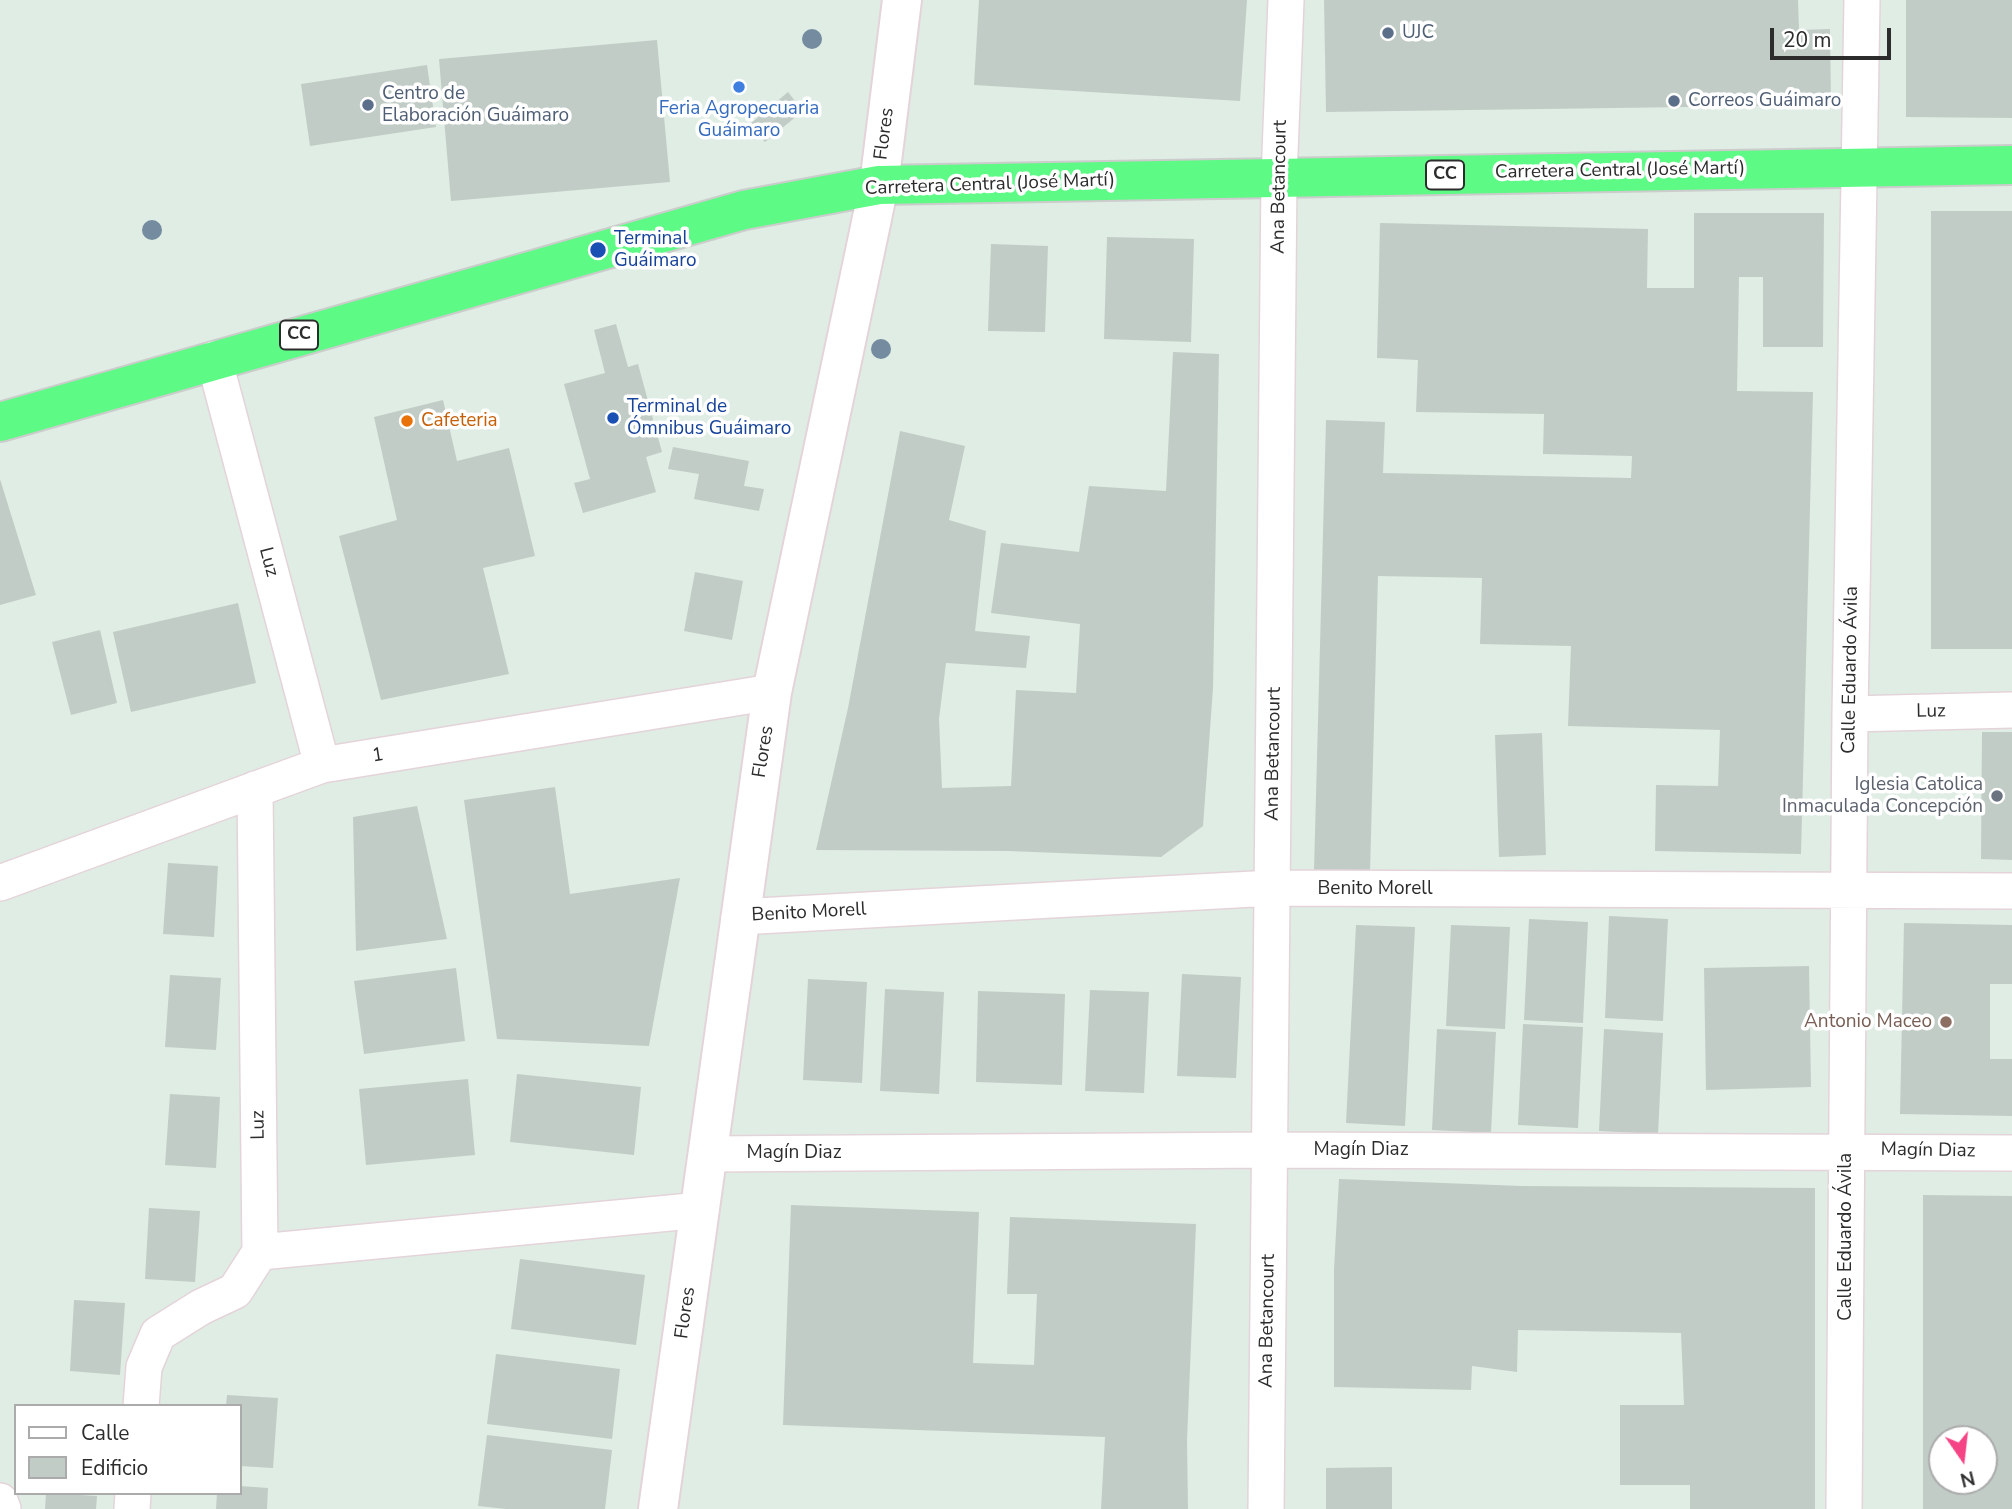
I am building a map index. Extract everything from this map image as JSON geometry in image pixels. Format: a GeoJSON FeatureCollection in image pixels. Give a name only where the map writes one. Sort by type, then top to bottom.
{"type":"FeatureCollection","features":[{"type":"Feature","properties":{"kind":"highway","name":"Carretera Central (José Martí)"},"geometry":{"type":"LineString","coordinates":[[0,422],[744,210],[879,185],[2012,165]]}},
{"type":"Feature","properties":{"kind":"street","name":"Flores"},"geometry":{"type":"LineString","coordinates":[[658,1509],[772,692],[879,185],[902,0]]}},
{"type":"Feature","properties":{"kind":"street","name":"Ana Betancourt"},"geometry":{"type":"LineString","coordinates":[[1266,1509],[1279,179],[1286,0]]}},
{"type":"Feature","properties":{"kind":"street","name":"Calle Eduardo Ávila"},"geometry":{"type":"LineString","coordinates":[[1844,1509],[1850,714],[1862,0]]}},
{"type":"Feature","properties":{"kind":"street","name":"Luz"},"geometry":{"type":"LineString","coordinates":[[214,359],[322,765]]}},
{"type":"Feature","properties":{"kind":"street","name":"1"},"geometry":{"type":"LineString","coordinates":[[0,883],[322,765],[772,692]]}},
{"type":"Feature","properties":{"kind":"street","name":"Luz"},"geometry":{"type":"LineString","coordinates":[[1850,714],[2012,710]]}},
{"type":"Feature","properties":{"kind":"street","name":"Luz"},"geometry":{"type":"LineString","coordinates":[[255,789],[260,1252]]}},
{"type":"Feature","properties":{"kind":"street","name":"Benito Morell"},"geometry":{"type":"LineString","coordinates":[[739,917],[1272,888],[1850,893],[2012,891]]}},
{"type":"Feature","properties":{"kind":"street","name":"Magín Diaz"},"geometry":{"type":"LineString","coordinates":[[709,1154],[1270,1150],[1846,1150],[2012,1153]]}},
{"type":"Feature","properties":{"kind":"street"},"geometry":{"type":"LineString","coordinates":[[141,1404],[144,1367],[158,1334],[201,1307],[235,1291],[260,1252],[701,1210]]}},
{"type":"Feature","properties":{"kind":"street"},"geometry":{"type":"LineString","coordinates":[[0,1501],[3,1509]]}},
{"type":"Feature","properties":{"kind":"building"},"geometry":{"type":"Polygon","coordinates":[[[979,0],[1247,0],[1240,101],[974,85],[979,0]]]}},
{"type":"Feature","properties":{"kind":"building"},"geometry":{"type":"Polygon","coordinates":[[[1324,0],[1798,0],[1799,30],[1830,29],[1831,105],[1326,112],[1324,0]]]}},
{"type":"Feature","properties":{"kind":"building"},"geometry":{"type":"Polygon","coordinates":[[[1906,0],[2012,0],[2012,118],[1906,117],[1906,0]]]}},
{"type":"Feature","properties":{"kind":"building"},"geometry":{"type":"Polygon","coordinates":[[[657,40],[670,182],[451,201],[439,59],[657,40]]]}},
{"type":"Feature","properties":{"kind":"building","name":"Centro de Elaboración Guáimaro"},"geometry":{"type":"Polygon","coordinates":[[[427,65],[436,127],[310,146],[301,84],[427,65]]]}},
{"type":"Feature","properties":{"kind":"building"},"geometry":{"type":"Polygon","coordinates":[[[788,92],[803,111],[765,142],[750,124],[788,92]]]}},
{"type":"Feature","properties":{"kind":"building"},"geometry":{"type":"Polygon","coordinates":[[[1931,211],[2012,211],[2012,649],[1931,649],[1931,211]]]}},
{"type":"Feature","properties":{"kind":"building"},"geometry":{"type":"Polygon","coordinates":[[[1694,213],[1824,213],[1823,347],[1763,347],[1763,277],[1739,277],[1737,391],[1813,392],[1801,854],[1655,851],[1656,785],[1718,786],[1720,730],[1568,726],[1571,646],[1480,644],[1482,578],[1378,576],[1370,872],[1314,870],[1326,420],[1385,422],[1383,473],[1631,478],[1632,456],[1543,454],[1544,414],[1416,412],[1418,360],[1377,358],[1380,223],[1648,229],[1647,288],[1694,288],[1694,213]]]}},
{"type":"Feature","properties":{"kind":"building"},"geometry":{"type":"Polygon","coordinates":[[[1107,237],[1194,239],[1191,342],[1104,339],[1107,237]]]}},
{"type":"Feature","properties":{"kind":"building"},"geometry":{"type":"Polygon","coordinates":[[[991,244],[1048,246],[1045,332],[988,331],[991,244]]]}},
{"type":"Feature","properties":{"kind":"building","name":"Terminal de Ómnibus Guáimaro"},"geometry":{"type":"Polygon","coordinates":[[[616,324],[628,367],[638,364],[662,452],[646,457],[656,492],[583,513],[574,483],[590,479],[564,384],[605,373],[594,330],[616,324]]]}},
{"type":"Feature","properties":{"kind":"building"},"geometry":{"type":"Polygon","coordinates":[[[1173,352],[1219,354],[1213,688],[1203,826],[1161,857],[1008,851],[816,850],[848,708],[900,431],[965,446],[949,520],[986,531],[975,631],[1030,636],[1026,668],[946,663],[939,719],[942,788],[1011,786],[1016,690],[1076,693],[1080,624],[991,613],[1001,543],[1079,552],[1089,486],[1166,491],[1173,352]]]}},
{"type":"Feature","properties":{"kind":"building"},"geometry":{"type":"Polygon","coordinates":[[[443,400],[457,461],[509,448],[535,556],[483,568],[509,674],[381,700],[339,536],[397,520],[374,417],[443,400]]]}},
{"type":"Feature","properties":{"kind":"building"},"geometry":{"type":"Polygon","coordinates":[[[673,447],[749,461],[744,486],[764,489],[759,511],[694,499],[699,474],[668,469],[673,447]]]}},
{"type":"Feature","properties":{"kind":"building"},"geometry":{"type":"Polygon","coordinates":[[[0,479],[36,595],[0,605],[0,479]]]}},
{"type":"Feature","properties":{"kind":"building"},"geometry":{"type":"Polygon","coordinates":[[[695,572],[743,581],[732,640],[684,631],[695,572]]]}},
{"type":"Feature","properties":{"kind":"building"},"geometry":{"type":"Polygon","coordinates":[[[238,603],[256,683],[131,712],[113,632],[238,603]]]}},
{"type":"Feature","properties":{"kind":"building"},"geometry":{"type":"Polygon","coordinates":[[[100,630],[117,703],[71,715],[52,642],[100,630]]]}},
{"type":"Feature","properties":{"kind":"building","name":"Iglesia Catolica Inmaculada Concepción"},"geometry":{"type":"Polygon","coordinates":[[[1982,732],[2012,732],[2012,860],[1981,859],[1982,732]]]}},
{"type":"Feature","properties":{"kind":"building"},"geometry":{"type":"Polygon","coordinates":[[[1542,733],[1546,855],[1499,857],[1495,735],[1542,733]]]}},
{"type":"Feature","properties":{"kind":"building"},"geometry":{"type":"Polygon","coordinates":[[[555,787],[570,894],[680,878],[649,1046],[497,1039],[464,800],[555,787]]]}},
{"type":"Feature","properties":{"kind":"building"},"geometry":{"type":"Polygon","coordinates":[[[417,806],[447,939],[356,951],[353,817],[417,806]]]}},
{"type":"Feature","properties":{"kind":"building"},"geometry":{"type":"Polygon","coordinates":[[[168,863],[218,866],[214,937],[163,934],[168,863]]]}},
{"type":"Feature","properties":{"kind":"building"},"geometry":{"type":"Polygon","coordinates":[[[1609,916],[1668,919],[1663,1021],[1605,1018],[1609,916]]]}},
{"type":"Feature","properties":{"kind":"building"},"geometry":{"type":"Polygon","coordinates":[[[1529,919],[1588,922],[1583,1023],[1524,1020],[1529,919]]]}},
{"type":"Feature","properties":{"kind":"building","name":"Antonio Maceo"},"geometry":{"type":"Polygon","coordinates":[[[1904,923],[2012,925],[2012,984],[1990,984],[1990,1059],[2012,1059],[2012,1116],[1900,1114],[1904,923]]]}},
{"type":"Feature","properties":{"kind":"building"},"geometry":{"type":"Polygon","coordinates":[[[1356,925],[1415,927],[1405,1126],[1346,1123],[1356,925]]]}},
{"type":"Feature","properties":{"kind":"building"},"geometry":{"type":"Polygon","coordinates":[[[1451,925],[1510,927],[1505,1029],[1446,1026],[1451,925]]]}},
{"type":"Feature","properties":{"kind":"building"},"geometry":{"type":"Polygon","coordinates":[[[1809,966],[1811,1087],[1706,1090],[1704,968],[1809,966]]]}},
{"type":"Feature","properties":{"kind":"building"},"geometry":{"type":"Polygon","coordinates":[[[456,968],[465,1041],[364,1054],[354,981],[456,968]]]}},
{"type":"Feature","properties":{"kind":"building"},"geometry":{"type":"Polygon","coordinates":[[[1182,974],[1241,977],[1236,1078],[1177,1076],[1182,974]]]}},
{"type":"Feature","properties":{"kind":"building"},"geometry":{"type":"Polygon","coordinates":[[[170,975],[221,978],[216,1050],[165,1047],[170,975]]]}},
{"type":"Feature","properties":{"kind":"building"},"geometry":{"type":"Polygon","coordinates":[[[808,979],[867,982],[862,1083],[803,1080],[808,979]]]}},
{"type":"Feature","properties":{"kind":"building"},"geometry":{"type":"Polygon","coordinates":[[[885,989],[944,992],[939,1094],[880,1091],[885,989]]]}},
{"type":"Feature","properties":{"kind":"building"},"geometry":{"type":"Polygon","coordinates":[[[1090,990],[1149,992],[1144,1093],[1085,1091],[1090,990]]]}},
{"type":"Feature","properties":{"kind":"building"},"geometry":{"type":"Polygon","coordinates":[[[978,991],[1065,994],[1062,1085],[976,1082],[978,991]]]}},
{"type":"Feature","properties":{"kind":"building"},"geometry":{"type":"Polygon","coordinates":[[[1523,1024],[1583,1027],[1578,1128],[1518,1125],[1523,1024]]]}},
{"type":"Feature","properties":{"kind":"building"},"geometry":{"type":"Polygon","coordinates":[[[1437,1029],[1496,1032],[1491,1133],[1432,1130],[1437,1029]]]}},
{"type":"Feature","properties":{"kind":"building"},"geometry":{"type":"Polygon","coordinates":[[[1604,1029],[1663,1033],[1658,1134],[1599,1131],[1604,1029]]]}},
{"type":"Feature","properties":{"kind":"building"},"geometry":{"type":"Polygon","coordinates":[[[517,1074],[641,1087],[634,1155],[510,1142],[517,1074]]]}},
{"type":"Feature","properties":{"kind":"building"},"geometry":{"type":"Polygon","coordinates":[[[468,1079],[475,1155],[366,1165],[359,1089],[468,1079]]]}},
{"type":"Feature","properties":{"kind":"building"},"geometry":{"type":"Polygon","coordinates":[[[170,1094],[220,1097],[216,1168],[165,1165],[170,1094]]]}},
{"type":"Feature","properties":{"kind":"building"},"geometry":{"type":"Polygon","coordinates":[[[1339,1179],[1521,1186],[1815,1188],[1815,1509],[1690,1509],[1690,1485],[1620,1485],[1620,1405],[1684,1405],[1681,1333],[1518,1330],[1517,1372],[1472,1366],[1471,1390],[1334,1387],[1334,1269],[1339,1179]]]}},
{"type":"Feature","properties":{"kind":"building"},"geometry":{"type":"Polygon","coordinates":[[[1923,1195],[2012,1196],[2012,1509],[1923,1509],[1923,1195]]]}},
{"type":"Feature","properties":{"kind":"building"},"geometry":{"type":"Polygon","coordinates":[[[791,1205],[979,1212],[973,1363],[1034,1365],[1037,1294],[1007,1294],[1010,1217],[1196,1224],[1187,1440],[1188,1509],[1101,1509],[1105,1437],[783,1425],[791,1205]]]}},
{"type":"Feature","properties":{"kind":"building"},"geometry":{"type":"Polygon","coordinates":[[[149,1208],[200,1211],[195,1282],[145,1279],[149,1208]]]}},
{"type":"Feature","properties":{"kind":"building"},"geometry":{"type":"Polygon","coordinates":[[[520,1259],[645,1275],[636,1345],[511,1329],[520,1259]]]}},
{"type":"Feature","properties":{"kind":"building"},"geometry":{"type":"Polygon","coordinates":[[[74,1300],[125,1303],[120,1375],[70,1371],[74,1300]]]}},
{"type":"Feature","properties":{"kind":"building"},"geometry":{"type":"Polygon","coordinates":[[[496,1354],[620,1369],[612,1439],[487,1424],[496,1354]]]}},
{"type":"Feature","properties":{"kind":"building"},"geometry":{"type":"Polygon","coordinates":[[[227,1395],[278,1398],[273,1468],[242,1466],[242,1404],[226,1404],[227,1395]]]}},
{"type":"Feature","properties":{"kind":"building"},"geometry":{"type":"Polygon","coordinates":[[[487,1435],[612,1450],[605,1509],[506,1509],[478,1506],[487,1435]]]}},
{"type":"Feature","properties":{"kind":"building"},"geometry":{"type":"Polygon","coordinates":[[[1392,1467],[1392,1509],[1326,1509],[1326,1468],[1392,1467]]]}},
{"type":"Feature","properties":{"kind":"building"},"geometry":{"type":"Polygon","coordinates":[[[242,1486],[268,1488],[267,1509],[216,1509],[217,1495],[242,1495],[242,1486]]]}},
{"type":"Feature","properties":{"kind":"building"},"geometry":{"type":"Polygon","coordinates":[[[46,1495],[97,1496],[96,1509],[45,1509],[46,1495]]]}},
{"type":"Feature","properties":{"kind":"place","name":"UJC"},"geometry":{"type":"Point","coordinates":[1388,33]}},
{"type":"Feature","properties":{"kind":"place","name":"Feria Agropecuaria Guáimaro"},"geometry":{"type":"Point","coordinates":[739,87]}},
{"type":"Feature","properties":{"kind":"place","name":"Correos Guáimaro"},"geometry":{"type":"Point","coordinates":[1674,101]}},
{"type":"Feature","properties":{"kind":"place","name":"Centro de Elaboración Guáimaro"},"geometry":{"type":"Point","coordinates":[368,105]}},
{"type":"Feature","properties":{"kind":"place","name":"Terminal Guáimaro"},"geometry":{"type":"Point","coordinates":[598,250]}},
{"type":"Feature","properties":{"kind":"place","name":"Terminal de Ómnibus Guáimaro"},"geometry":{"type":"Point","coordinates":[613,418]}},
{"type":"Feature","properties":{"kind":"place","name":"Cafeteria"},"geometry":{"type":"Point","coordinates":[407,421]}},
{"type":"Feature","properties":{"kind":"place","name":"Iglesia Catolica Inmaculada Concepción"},"geometry":{"type":"Point","coordinates":[1997,796]}},
{"type":"Feature","properties":{"kind":"place","name":"Antonio Maceo"},"geometry":{"type":"Point","coordinates":[1946,1022]}}]}
